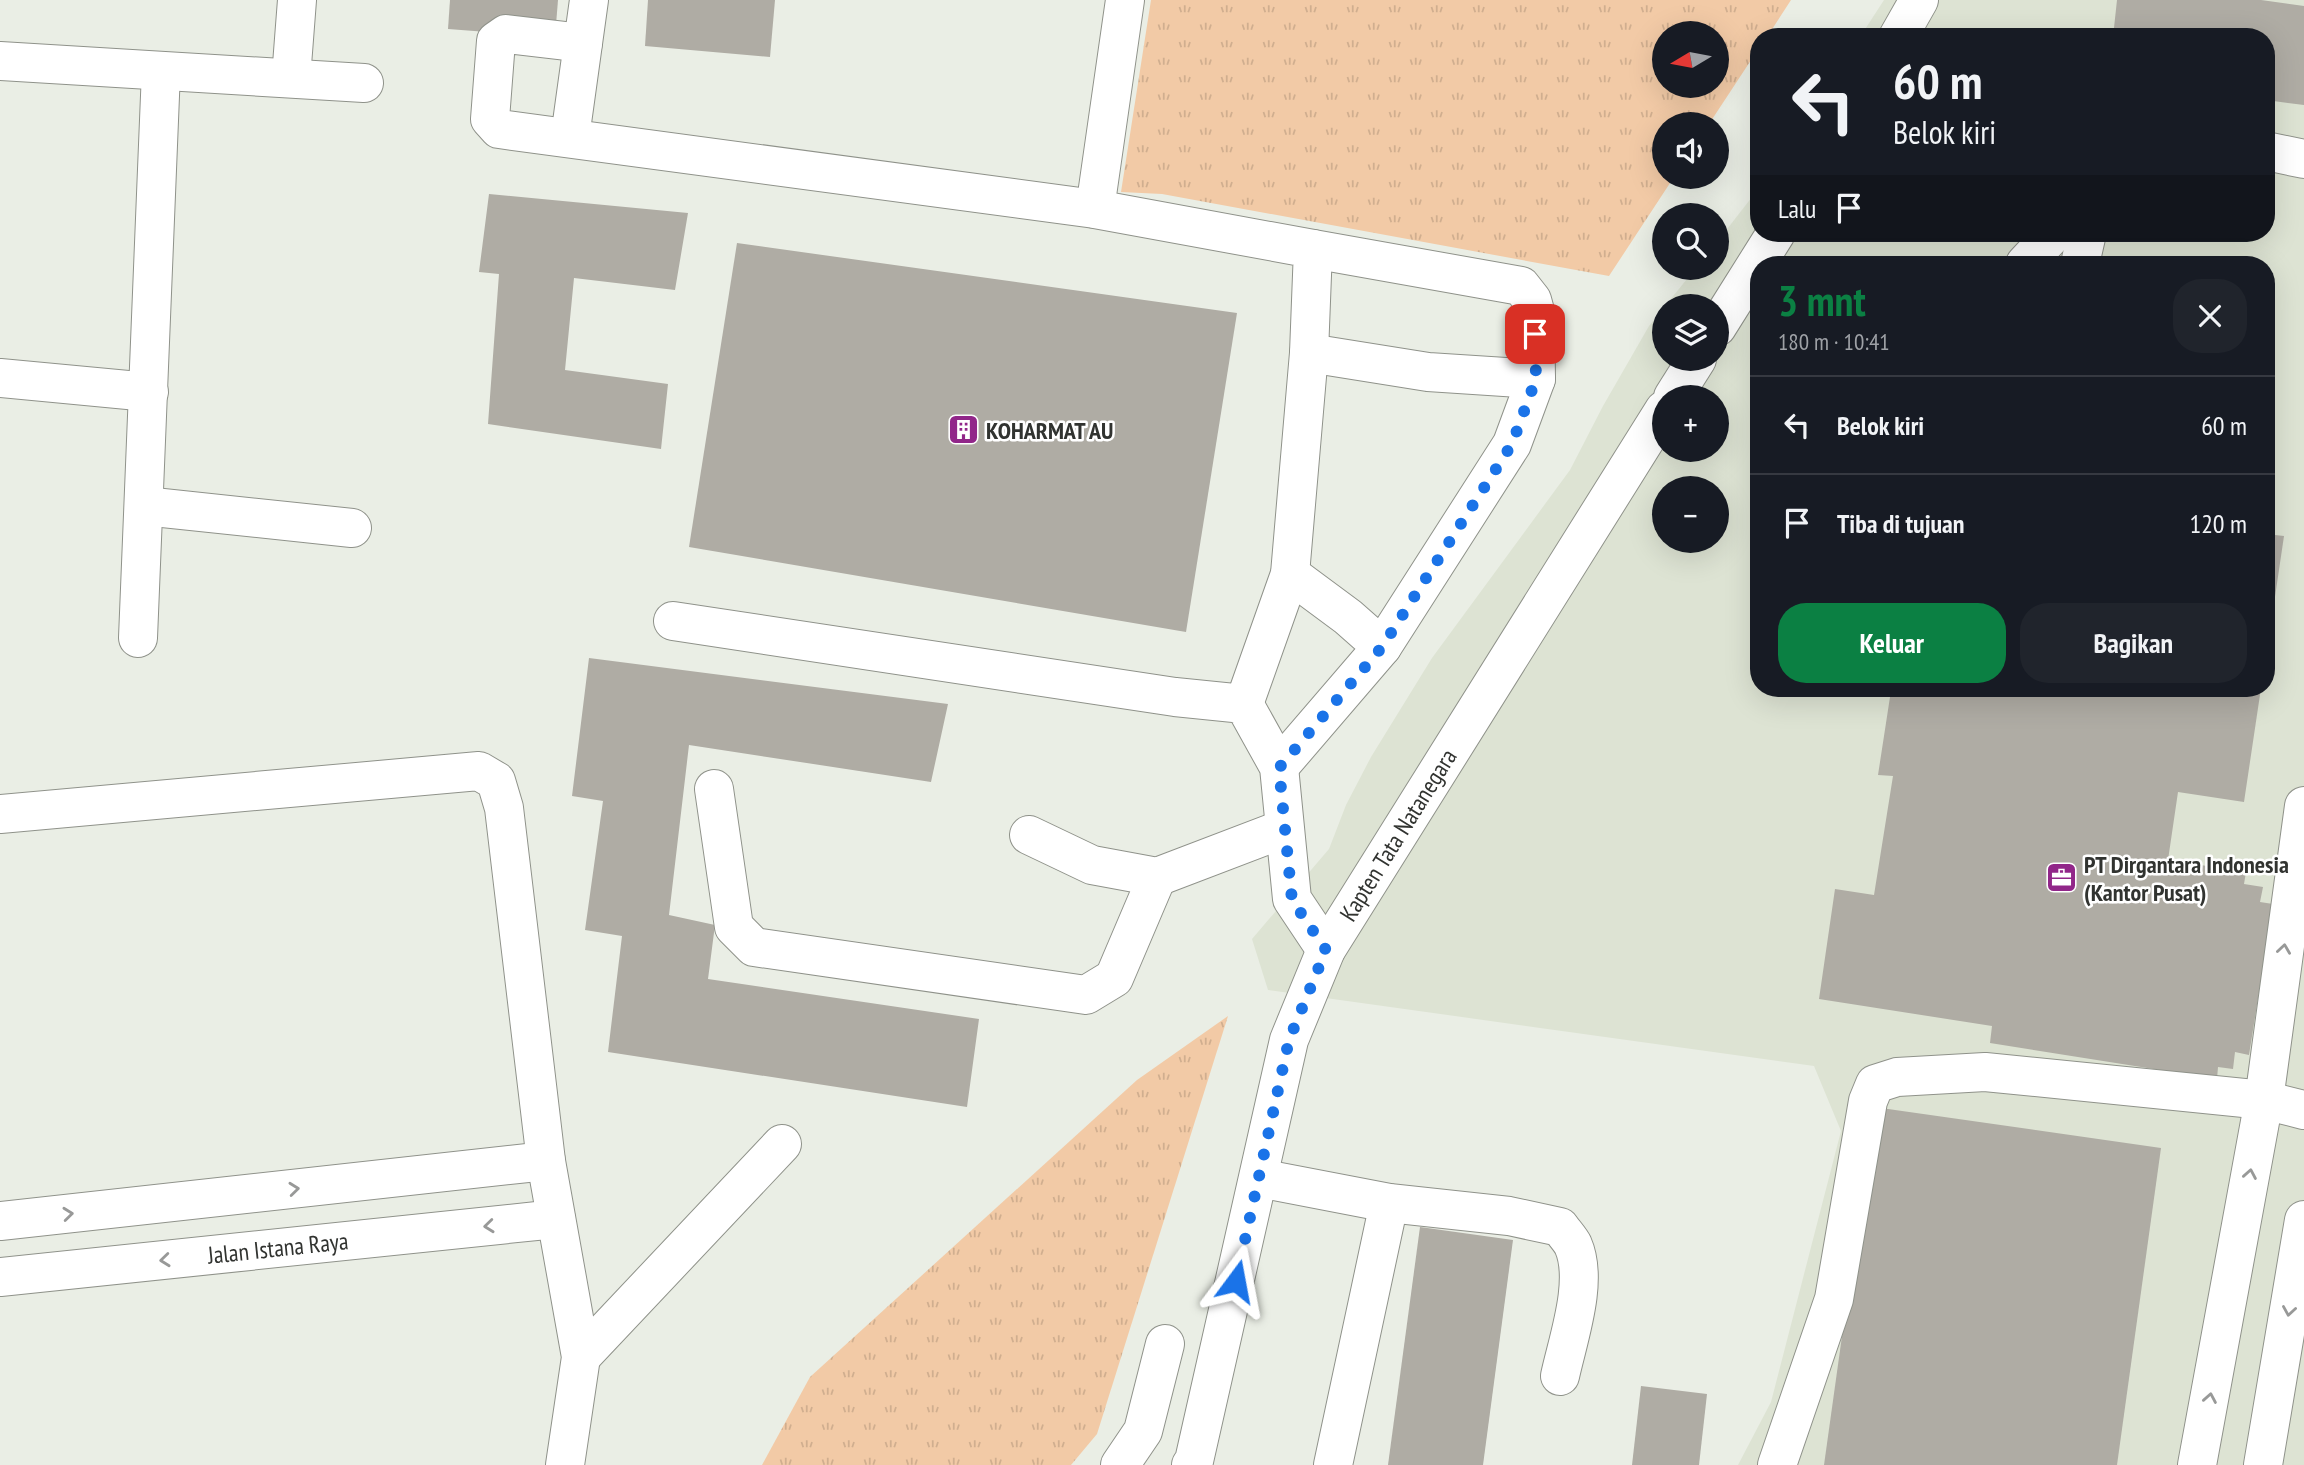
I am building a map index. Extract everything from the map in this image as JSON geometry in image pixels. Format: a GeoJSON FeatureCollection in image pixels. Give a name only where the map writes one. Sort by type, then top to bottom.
{"type":"FeatureCollection","features":[{"type":"Feature","properties":{"kind":"street"},"geometry":{"type":"LineString","coordinates":[[290,78],[297,0]]}},
{"type":"Feature","properties":{"kind":"street"},"geometry":{"type":"LineString","coordinates":[[570,137],[589,0]]}},
{"type":"Feature","properties":{"kind":"street"},"geometry":{"type":"LineString","coordinates":[[1096,209],[1125,0]]}},
{"type":"Feature","properties":{"kind":"street"},"geometry":{"type":"LineString","coordinates":[[1903,28],[1919,0]]}},
{"type":"Feature","properties":{"kind":"street"},"geometry":{"type":"LineString","coordinates":[[583,43],[506,34],[496,41],[490,119],[499,129],[1096,209],[1521,286],[1532,300],[1535,311],[1536,379],[1512,444],[1382,647],[1279,768]]}},
{"type":"Feature","properties":{"kind":"street"},"geometry":{"type":"LineString","coordinates":[[0,61],[364,83]]}},
{"type":"Feature","properties":{"kind":"street"},"geometry":{"type":"LineString","coordinates":[[138,638],[161,71]]}},
{"type":"Feature","properties":{"kind":"street"},"geometry":{"type":"LineString","coordinates":[[2275,153],[2304,159]]}},
{"type":"Feature","properties":{"kind":"street"},"geometry":{"type":"LineString","coordinates":[[2032,256],[2046,242]]}},
{"type":"Feature","properties":{"kind":"street"},"geometry":{"type":"LineString","coordinates":[[1313,248],[1309,353],[1290,574],[1244,704],[1279,768],[1292,900],[1326,950]]}},
{"type":"Feature","properties":{"kind":"street"},"geometry":{"type":"LineString","coordinates":[[1729,308],[1750,274]]}},
{"type":"Feature","properties":{"kind":"street"},"geometry":{"type":"LineString","coordinates":[[1309,353],[1428,372],[1536,379]]}},
{"type":"Feature","properties":{"kind":"street"},"geometry":{"type":"LineString","coordinates":[[0,378],[149,392]]}},
{"type":"Feature","properties":{"kind":"street","name":"Kapten Tata Natanegara"},"geometry":{"type":"LineString","coordinates":[[1191,1465],[1289,1040],[1326,950],[1652,429]]}},
{"type":"Feature","properties":{"kind":"street"},"geometry":{"type":"LineString","coordinates":[[144,506],[352,527]]}},
{"type":"Feature","properties":{"kind":"street"},"geometry":{"type":"LineString","coordinates":[[1290,574],[1348,617],[1382,647]]}},
{"type":"Feature","properties":{"kind":"street"},"geometry":{"type":"LineString","coordinates":[[673,621],[1175,697],[1244,704]]}},
{"type":"Feature","properties":{"kind":"street"},"geometry":{"type":"LineString","coordinates":[[0,814],[479,771],[496,781],[504,808],[546,1161],[581,1357],[565,1465]]}},
{"type":"Feature","properties":{"kind":"street"},"geometry":{"type":"LineString","coordinates":[[713,789],[734,927],[754,947],[1086,995],[1114,978],[1157,877]]}},
{"type":"Feature","properties":{"kind":"street"},"geometry":{"type":"LineString","coordinates":[[2197,1465],[2264,1100],[2298,880],[2304,806]]}},
{"type":"Feature","properties":{"kind":"street"},"geometry":{"type":"LineString","coordinates":[[1030,835],[1092,865],[1157,877],[1283,829]]}},
{"type":"Feature","properties":{"kind":"street"},"geometry":{"type":"LineString","coordinates":[[1777,1465],[1835,1299],[1868,1101],[1875,1084],[1897,1077],[1985,1072],[2264,1100],[2304,1110]]}},
{"type":"Feature","properties":{"kind":"street"},"geometry":{"type":"LineString","coordinates":[[581,1357],[782,1144]]}},
{"type":"Feature","properties":{"kind":"street"},"geometry":{"type":"LineString","coordinates":[[0,1221],[546,1161]]}},
{"type":"Feature","properties":{"kind":"street"},"geometry":{"type":"LineString","coordinates":[[1259,1178],[1389,1203],[1509,1216],[1560,1227],[1573,1245],[1579,1268],[1577,1298],[1560,1376]]}},
{"type":"Feature","properties":{"kind":"street"},"geometry":{"type":"LineString","coordinates":[[1333,1465],[1389,1203]]}},
{"type":"Feature","properties":{"kind":"street","name":"Jalan Istana Raya"},"geometry":{"type":"LineString","coordinates":[[0,1277],[556,1219]]}},
{"type":"Feature","properties":{"kind":"street"},"geometry":{"type":"LineString","coordinates":[[2263,1465],[2304,1220]]}},
{"type":"Feature","properties":{"kind":"street"},"geometry":{"type":"LineString","coordinates":[[1120,1465],[1143,1431],[1165,1344]]}},
{"type":"Feature","properties":{"kind":"shaded area"},"geometry":{"type":"Polygon","coordinates":[[[1884,0],[2304,0],[2304,1465],[1738,1465],[1771,1402],[1841,1131],[1814,1066],[1268,990],[1252,939],[1329,849],[1346,805],[1371,757],[1432,658],[1570,470],[1649,326],[1652,322],[1652,371],[1729,371],[1729,294],[1675,294],[1686,280],[1729,280],[1729,227],[1750,200],[1750,242],[2275,242],[2275,28],[1866,28],[1884,0]]]}},
{"type":"Feature","properties":{"kind":"green space"},"geometry":{"type":"Polygon","coordinates":[[[1151,0],[1791,0],[1773,28],[1750,28],[1750,62],[1729,94],[1729,21],[1652,21],[1652,98],[1726,98],[1717,112],[1652,112],[1652,189],[1666,189],[1657,203],[1652,203],[1652,211],[1609,276],[1162,194],[1121,192],[1151,0]]]}},
{"type":"Feature","properties":{"kind":"green space"},"geometry":{"type":"Polygon","coordinates":[[[1228,1016],[1097,1434],[1071,1465],[762,1465],[810,1377],[1137,1080],[1228,1016]]]}},
{"type":"Feature","properties":{"kind":"building"},"geometry":{"type":"Polygon","coordinates":[[[450,0],[558,0],[555,37],[448,29],[450,0]]]}},
{"type":"Feature","properties":{"kind":"building"},"geometry":{"type":"Polygon","coordinates":[[[648,0],[775,0],[770,57],[645,46],[648,0]]]}},
{"type":"Feature","properties":{"kind":"building"},"geometry":{"type":"Polygon","coordinates":[[[2117,0],[2261,0],[2304,6],[2304,105],[2275,101],[2275,28],[2114,28],[2117,0]]]}},
{"type":"Feature","properties":{"kind":"building"},"geometry":{"type":"Polygon","coordinates":[[[489,194],[688,213],[675,290],[574,278],[565,370],[668,384],[661,449],[488,424],[499,274],[479,272],[489,194]]]}},
{"type":"Feature","properties":{"kind":"building","name":"KOHARMAT AU"},"geometry":{"type":"Polygon","coordinates":[[[737,243],[1237,313],[1186,632],[689,547],[737,243]]]}},
{"type":"Feature","properties":{"kind":"building"},"geometry":{"type":"Polygon","coordinates":[[[2275,535],[2284,536],[2275,597],[2275,535]]]}},
{"type":"Feature","properties":{"kind":"building"},"geometry":{"type":"Polygon","coordinates":[[[589,658],[948,704],[931,782],[689,745],[669,915],[715,925],[708,979],[979,1019],[967,1107],[608,1052],[622,936],[585,930],[603,801],[572,796],[589,658]]]}},
{"type":"Feature","properties":{"kind":"building","name":"PT Dirgantara Indonesia (Kantor Pusat)"},"geometry":{"type":"Polygon","coordinates":[[[1890,697],[2260,697],[2244,802],[2178,792],[2168,860],[2246,872],[2244,884],[2263,887],[2260,902],[2273,904],[2249,1055],[2235,1052],[2233,1069],[2218,1067],[2217,1079],[1990,1043],[1992,1026],[1819,999],[1835,889],[1874,895],[1893,776],[1878,775],[1890,697]]]}},
{"type":"Feature","properties":{"kind":"building"},"geometry":{"type":"Polygon","coordinates":[[[1874,1107],[2161,1148],[2117,1465],[1824,1465],[1874,1107]]]}},
{"type":"Feature","properties":{"kind":"building"},"geometry":{"type":"Polygon","coordinates":[[[1420,1227],[1513,1240],[1483,1465],[1388,1465],[1420,1227]]]}},
{"type":"Feature","properties":{"kind":"building"},"geometry":{"type":"Polygon","coordinates":[[[1641,1386],[1707,1394],[1699,1465],[1632,1465],[1641,1386]]]}},
{"type":"Feature","properties":{"kind":"place","name":"KOHARMAT AU"},"geometry":{"type":"Point","coordinates":[963,430]}},
{"type":"Feature","properties":{"kind":"place","name":"PT Dirgantara Indonesia (Kantor Pusat)"},"geometry":{"type":"Point","coordinates":[2061,878]}},
{"type":"Feature","properties":{"kind":"route"},"geometry":{"type":"LineString","coordinates":[[1236,1281],[1289,1040],[1326,950],[1292,900],[1279,768],[1382,647],[1512,444],[1536,379],[1535,334]]}}]}
